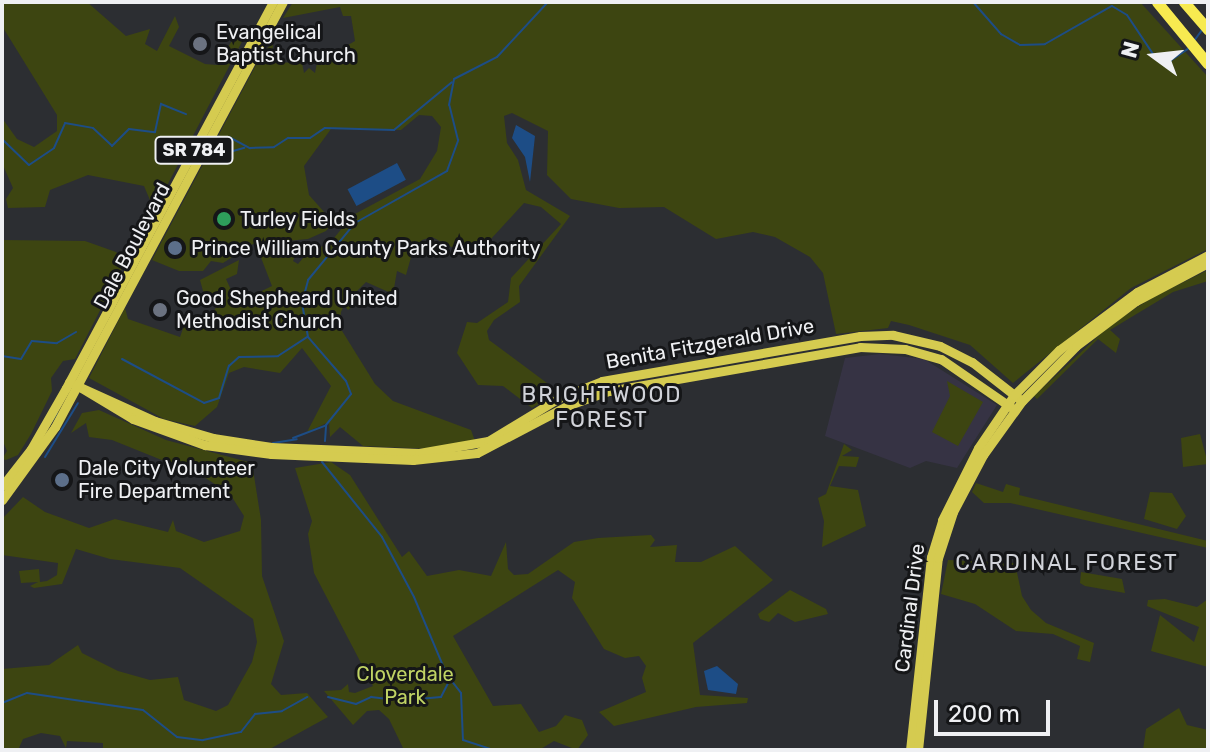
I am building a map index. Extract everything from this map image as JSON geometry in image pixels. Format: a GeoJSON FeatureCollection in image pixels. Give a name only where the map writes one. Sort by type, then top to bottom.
{"type":"FeatureCollection","features":[{"type":"Feature","properties":{"kind":"highway"},"geometry":{"type":"LineString","coordinates":[[1149,2],[1172,22]]}},
{"type":"Feature","properties":{"kind":"highway"},"geometry":{"type":"LineString","coordinates":[[1157,2],[1208,64]]}},
{"type":"Feature","properties":{"kind":"highway"},"geometry":{"type":"LineString","coordinates":[[1184,3],[1208,30]]}},
{"type":"Feature","properties":{"kind":"main road","name":"Dale Boulevard"},"geometry":{"type":"LineString","coordinates":[[2,500],[55,427],[74,384],[273,2]]}},
{"type":"Feature","properties":{"kind":"main road","name":"Dale Boulevard"},"geometry":{"type":"LineString","coordinates":[[2,486],[74,384],[283,2]]}},
{"type":"Feature","properties":{"kind":"main road","name":"Cardinal Drive"},"geometry":{"type":"LineString","coordinates":[[910,750],[935,541],[970,460],[1015,402],[1104,314],[1208,255]]}},
{"type":"Feature","properties":{"kind":"main road","name":"Cardinal Drive"},"geometry":{"type":"LineString","coordinates":[[918,750],[942,545],[972,475],[1015,402],[1110,319],[1208,263]]}},
{"type":"Feature","properties":{"kind":"main road","name":"Benita Fitzgerald Drive"},"geometry":{"type":"LineString","coordinates":[[74,384],[155,421],[223,440],[419,453],[488,441],[559,398],[602,381],[860,336],[897,336],[940,346],[972,362],[1015,402]]}},
{"type":"Feature","properties":{"kind":"main road","name":"Benita Fitzgerald Drive"},"geometry":{"type":"LineString","coordinates":[[74,384],[100,402],[158,430],[205,445],[271,454],[422,460],[463,457],[501,445],[569,405],[609,391],[860,347],[899,348],[941,359],[1015,402]]}},
{"type":"Feature","properties":{"kind":"main road"},"geometry":{"type":"LineString","coordinates":[[55,427],[80,398],[100,402]]}},
{"type":"Feature","properties":{"kind":"shaded area"},"geometry":{"type":"Polygon","coordinates":[[[880,354],[924,359],[997,405],[957,468],[926,461],[910,468],[825,436],[845,358],[880,354]]]}},
{"type":"Feature","properties":{"kind":"green space"},"geometry":{"type":"Polygon","coordinates":[[[2,2],[87,2],[126,36],[150,29],[145,44],[157,51],[175,16],[179,27],[169,46],[205,64],[217,65],[233,39],[246,34],[159,201],[152,205],[144,186],[88,175],[50,190],[45,207],[8,208],[6,199],[13,188],[2,163],[2,118],[17,139],[34,147],[57,131],[57,115],[2,26],[2,2]]]}},
{"type":"Feature","properties":{"kind":"green space"},"geometry":{"type":"Polygon","coordinates":[[[293,2],[1140,2],[1208,77],[1208,249],[1131,288],[1013,383],[970,345],[909,325],[891,321],[888,328],[836,334],[823,273],[810,257],[775,237],[753,232],[716,239],[664,207],[619,208],[571,199],[547,175],[548,131],[512,113],[504,116],[507,143],[518,160],[526,190],[570,216],[519,286],[520,302],[494,320],[487,331],[489,340],[559,392],[532,408],[503,386],[478,385],[457,353],[467,322],[477,323],[508,302],[511,278],[561,224],[541,207],[524,203],[478,253],[467,255],[432,237],[422,240],[413,250],[406,275],[397,271],[393,294],[366,282],[346,302],[354,297],[358,302],[348,310],[344,305],[341,312],[339,326],[375,384],[393,401],[471,430],[475,441],[434,449],[363,446],[340,427],[330,437],[329,422],[307,432],[331,386],[302,348],[280,373],[244,367],[229,373],[217,407],[195,426],[164,419],[89,378],[125,308],[128,319],[180,337],[187,317],[210,318],[219,302],[203,291],[200,280],[239,260],[237,274],[226,279],[237,303],[272,286],[258,250],[300,246],[293,261],[298,264],[309,251],[329,244],[353,215],[420,179],[437,151],[441,127],[432,116],[419,115],[401,130],[331,129],[304,166],[309,195],[333,222],[326,231],[308,239],[253,244],[223,263],[211,261],[203,271],[179,271],[152,260],[263,52],[273,43],[272,62],[302,63],[304,73],[309,68],[315,73],[317,63],[355,41],[351,16],[343,16],[340,7],[283,18],[293,2]]]}},
{"type":"Feature","properties":{"kind":"green space"},"geometry":{"type":"Polygon","coordinates":[[[2,240],[85,241],[116,252],[125,262],[75,359],[63,361],[51,378],[52,391],[31,434],[18,455],[6,460],[2,459],[7,451],[2,439],[2,240]]]}},
{"type":"Feature","properties":{"kind":"green space"},"geometry":{"type":"Polygon","coordinates":[[[1208,270],[1208,281],[1173,292],[1110,330],[1120,339],[1116,353],[1098,339],[1037,399],[1034,396],[1109,326],[1151,298],[1208,270]]]}},
{"type":"Feature","properties":{"kind":"green space"},"geometry":{"type":"Polygon","coordinates":[[[947,381],[983,402],[958,446],[932,432],[950,396],[947,381]]]}},
{"type":"Feature","properties":{"kind":"green space"},"geometry":{"type":"Polygon","coordinates":[[[99,410],[166,440],[252,463],[261,520],[262,576],[284,641],[271,684],[281,695],[307,693],[328,717],[268,750],[103,750],[103,743],[67,741],[66,748],[60,736],[41,733],[23,739],[18,750],[2,750],[2,669],[49,665],[78,645],[82,653],[118,671],[150,680],[178,677],[184,700],[216,711],[228,705],[252,662],[257,642],[253,619],[180,568],[110,559],[76,549],[62,584],[34,588],[30,586],[38,582],[21,583],[19,571],[39,569],[40,582],[47,581],[57,575],[58,563],[2,555],[2,519],[23,497],[45,512],[89,528],[115,519],[168,532],[173,520],[176,531],[204,542],[240,531],[244,516],[230,494],[204,477],[112,440],[89,437],[86,423],[71,433],[82,413],[99,410]]]}},
{"type":"Feature","properties":{"kind":"green space"},"geometry":{"type":"Polygon","coordinates":[[[1200,434],[1208,464],[1183,467],[1181,438],[1200,434]]]}},
{"type":"Feature","properties":{"kind":"green space"},"geometry":{"type":"Polygon","coordinates":[[[844,444],[852,450],[842,456],[859,457],[856,467],[839,466],[830,486],[858,490],[866,526],[822,547],[824,521],[818,498],[826,494],[844,444]]]}},
{"type":"Feature","properties":{"kind":"green space","name":"Cloverdale Park"},"geometry":{"type":"Polygon","coordinates":[[[331,462],[350,475],[402,557],[409,551],[427,576],[459,570],[491,576],[506,542],[508,569],[514,575],[528,574],[574,542],[598,538],[651,535],[655,540],[650,547],[677,545],[675,562],[701,562],[735,546],[773,580],[693,643],[700,695],[748,698],[747,703],[696,707],[614,726],[599,712],[646,692],[642,678],[646,666],[639,656],[625,658],[604,649],[572,598],[575,582],[558,570],[453,636],[493,706],[521,704],[539,732],[556,726],[565,715],[582,720],[588,735],[577,750],[554,741],[539,750],[404,750],[389,719],[379,710],[367,711],[353,725],[324,691],[341,690],[348,684],[349,692],[355,693],[373,686],[314,573],[308,534],[312,521],[295,468],[331,462]]]}},
{"type":"Feature","properties":{"kind":"green space"},"geometry":{"type":"Polygon","coordinates":[[[976,483],[1003,492],[1006,484],[1020,488],[1019,495],[1208,541],[1208,548],[1010,503],[984,503],[972,492],[976,483]]]}},
{"type":"Feature","properties":{"kind":"green space"},"geometry":{"type":"Polygon","coordinates":[[[1150,492],[1172,493],[1186,516],[1177,529],[1144,519],[1150,492]]]}},
{"type":"Feature","properties":{"kind":"green space"},"geometry":{"type":"Polygon","coordinates":[[[948,560],[1015,563],[1022,596],[1031,610],[1046,623],[1094,643],[1090,662],[1077,659],[1080,646],[1053,634],[1016,631],[975,604],[941,594],[948,560]]]}},
{"type":"Feature","properties":{"kind":"green space"},"geometry":{"type":"Polygon","coordinates":[[[1081,572],[1122,579],[1125,593],[1085,586],[1080,583],[1081,572]]]}},
{"type":"Feature","properties":{"kind":"green space"},"geometry":{"type":"Polygon","coordinates":[[[790,590],[826,609],[828,614],[795,622],[778,613],[769,622],[760,619],[758,614],[790,590]]]}},
{"type":"Feature","properties":{"kind":"green space"},"geometry":{"type":"Polygon","coordinates":[[[1165,599],[1197,607],[1208,599],[1208,667],[1151,651],[1160,615],[1194,642],[1199,627],[1147,606],[1148,600],[1165,599]]]}},
{"type":"Feature","properties":{"kind":"green space"},"geometry":{"type":"Polygon","coordinates":[[[1179,708],[1187,725],[1208,730],[1208,750],[1143,750],[1146,729],[1179,708]]]}},
{"type":"Feature","properties":{"kind":"water"},"geometry":{"type":"Polygon","coordinates":[[[516,125],[535,136],[530,182],[525,157],[512,138],[516,125]]]}},
{"type":"Feature","properties":{"kind":"water"},"geometry":{"type":"Polygon","coordinates":[[[397,163],[406,180],[356,206],[348,189],[397,163]]]}},
{"type":"Feature","properties":{"kind":"water"},"geometry":{"type":"Polygon","coordinates":[[[717,666],[738,684],[736,694],[708,690],[704,671],[717,666]]]}},
{"type":"Feature","properties":{"kind":"waterway"},"geometry":{"type":"LineString","coordinates":[[325,441],[326,425],[351,394],[346,381],[308,337],[302,303],[308,280],[355,223],[447,171],[458,140],[449,105],[454,79],[497,57],[548,2]]}},
{"type":"Feature","properties":{"kind":"waterway"},"geometry":{"type":"LineString","coordinates":[[973,2],[1001,34],[1020,45],[1045,44],[1112,6],[1127,15],[1155,57],[1170,61],[1188,49]]}},
{"type":"Feature","properties":{"kind":"waterway"},"geometry":{"type":"LineString","coordinates":[[1194,41],[1202,30]]}},
{"type":"Feature","properties":{"kind":"waterway"},"geometry":{"type":"LineString","coordinates":[[229,137],[250,148],[274,147],[288,138],[310,138],[325,128],[394,130],[452,82]]}},
{"type":"Feature","properties":{"kind":"waterway"},"geometry":{"type":"LineString","coordinates":[[2,139],[29,165],[54,148],[65,123],[93,128],[112,146],[129,129],[155,132],[161,104],[186,114]]}},
{"type":"Feature","properties":{"kind":"waterway"},"geometry":{"type":"LineString","coordinates":[[205,159],[244,148]]}},
{"type":"Feature","properties":{"kind":"waterway"},"geometry":{"type":"LineString","coordinates":[[2,356],[21,359],[32,341],[57,343],[76,332]]}},
{"type":"Feature","properties":{"kind":"waterway"},"geometry":{"type":"LineString","coordinates":[[122,359],[204,403],[219,398],[229,366],[239,357],[278,356],[307,337]]}},
{"type":"Feature","properties":{"kind":"waterway"},"geometry":{"type":"LineString","coordinates":[[45,457],[78,403]]}},
{"type":"Feature","properties":{"kind":"waterway"},"geometry":{"type":"LineString","coordinates":[[50,424],[57,413]]}},
{"type":"Feature","properties":{"kind":"waterway"},"geometry":{"type":"LineString","coordinates":[[293,438],[325,426]]}},
{"type":"Feature","properties":{"kind":"waterway"},"geometry":{"type":"LineString","coordinates":[[273,443],[297,439]]}},
{"type":"Feature","properties":{"kind":"waterway"},"geometry":{"type":"LineString","coordinates":[[322,462],[382,537],[414,597],[447,675],[461,693],[463,740],[493,750]]}},
{"type":"Feature","properties":{"kind":"waterway"},"geometry":{"type":"LineString","coordinates":[[397,701],[441,697],[450,679]]}},
{"type":"Feature","properties":{"kind":"waterway"},"geometry":{"type":"LineString","coordinates":[[2,703],[27,693],[143,710],[177,737],[203,740],[241,732],[255,714],[282,711],[307,697]]}},
{"type":"Feature","properties":{"kind":"waterway"},"geometry":{"type":"LineString","coordinates":[[328,697],[356,704],[371,697],[388,699]]}},
{"type":"Feature","properties":{"kind":"place","name":"Evangelical Baptist Church"},"geometry":{"type":"Point","coordinates":[200,44]}},
{"type":"Feature","properties":{"kind":"place","name":"Turley Fields"},"geometry":{"type":"Point","coordinates":[224,219]}},
{"type":"Feature","properties":{"kind":"place","name":"Prince William County Parks Authority"},"geometry":{"type":"Point","coordinates":[175,248]}},
{"type":"Feature","properties":{"kind":"place","name":"Good Shepheard United Methodist Church"},"geometry":{"type":"Point","coordinates":[160,310]}},
{"type":"Feature","properties":{"kind":"place","name":"Dale City Volunteer Fire Department"},"geometry":{"type":"Point","coordinates":[62,480]}},
{"type":"Feature","properties":{"kind":"district","name":"BRIGHTWOOD FOREST"},"geometry":{"type":"Point","coordinates":[602,406]}},
{"type":"Feature","properties":{"kind":"district","name":"CARDINAL FOREST"},"geometry":{"type":"Point","coordinates":[1067,563]}}]}
